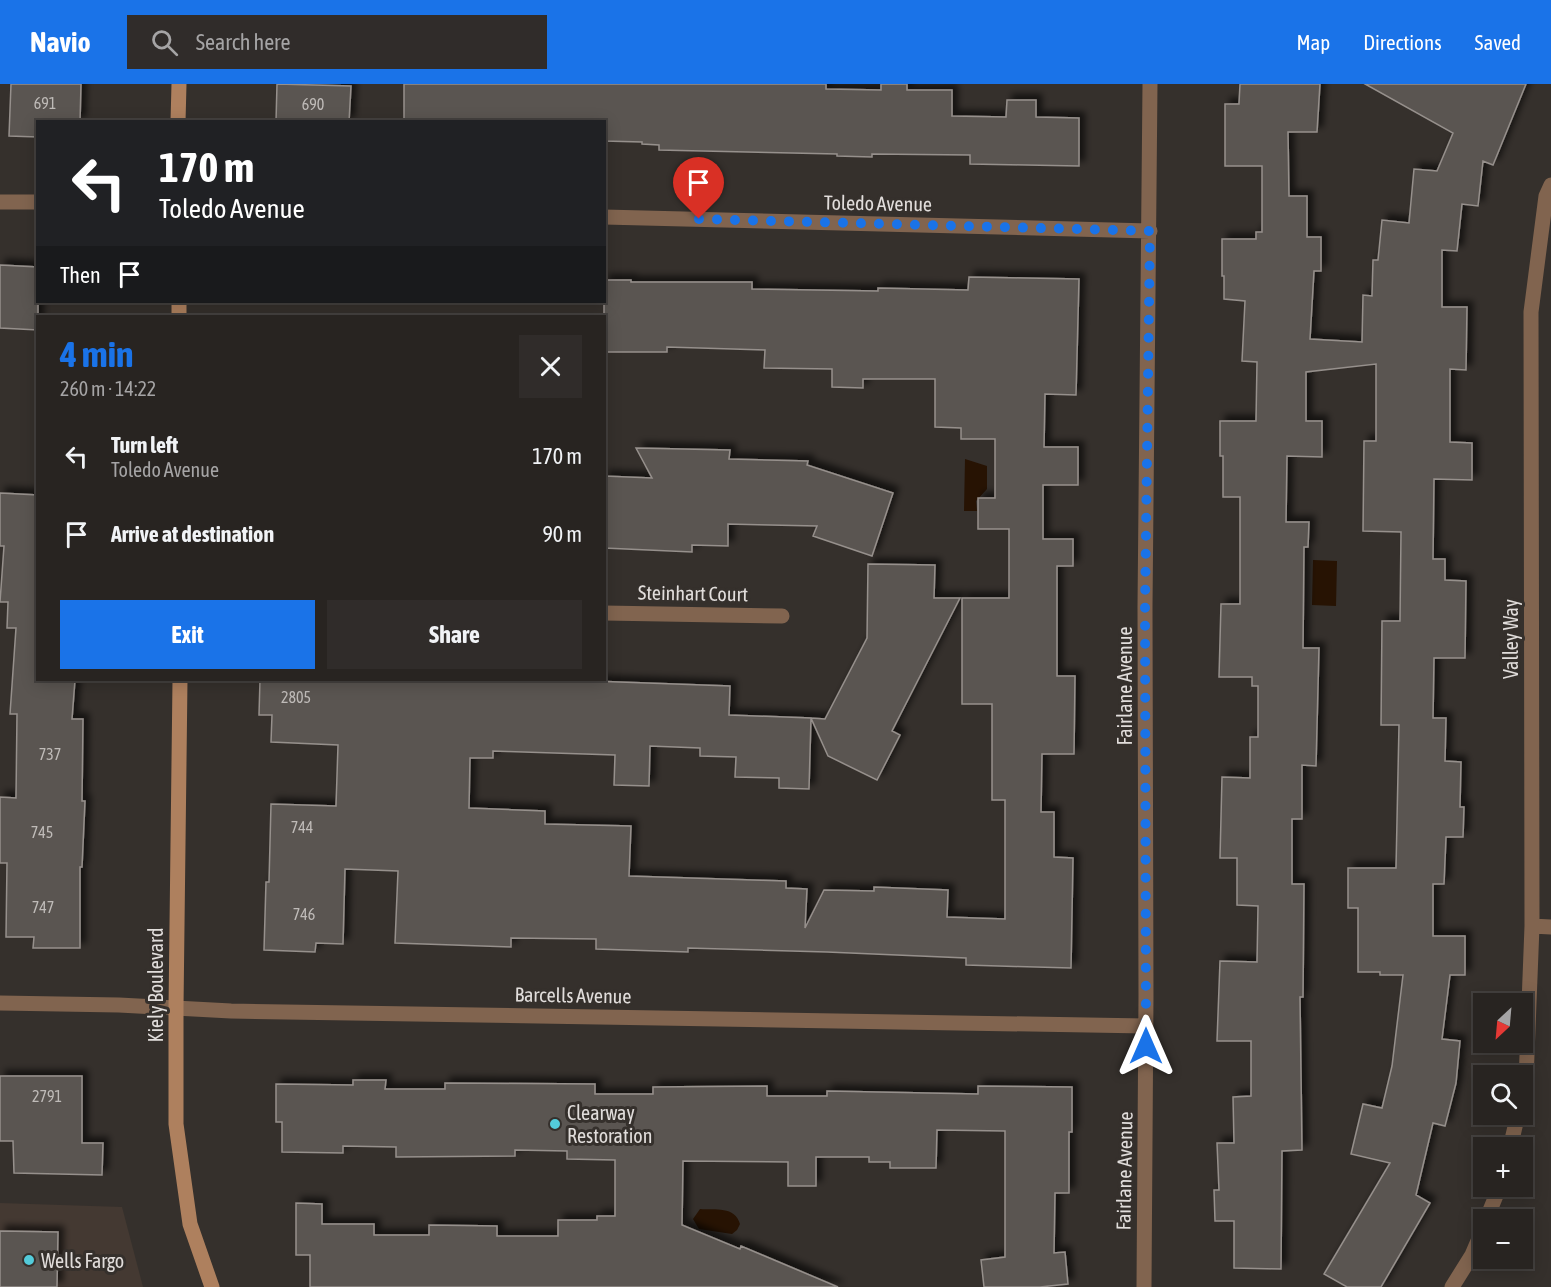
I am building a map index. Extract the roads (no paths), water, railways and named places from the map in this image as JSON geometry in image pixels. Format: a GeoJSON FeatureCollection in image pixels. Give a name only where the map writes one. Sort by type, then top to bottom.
{"type":"FeatureCollection","features":[{"type":"Feature","properties":{"kind":"main road"},"geometry":{"type":"LineString","coordinates":[[178,120],[179,84]]}},
{"type":"Feature","properties":{"kind":"main road","name":"Kiely Boulevard"},"geometry":{"type":"LineString","coordinates":[[180,681],[176,1124],[190,1224],[212,1287]]}},
{"type":"Feature","properties":{"kind":"street","name":"Fairlane Avenue"},"geometry":{"type":"LineString","coordinates":[[1143,1287],[1146,1026],[1145,607],[1150,84]]}},
{"type":"Feature","properties":{"kind":"street","name":"Valley Way"},"geometry":{"type":"LineString","coordinates":[[1527,1065],[1532,926],[1531,312],[1546,196],[1551,185]]}},
{"type":"Feature","properties":{"kind":"street"},"geometry":{"type":"LineString","coordinates":[[0,202],[36,202]]}},
{"type":"Feature","properties":{"kind":"street","name":"Toledo Avenue"},"geometry":{"type":"LineString","coordinates":[[606,217],[1150,231]]}},
{"type":"Feature","properties":{"kind":"street","name":"Steinhart Court"},"geometry":{"type":"LineString","coordinates":[[606,613],[782,616]]}},
{"type":"Feature","properties":{"kind":"street"},"geometry":{"type":"LineString","coordinates":[[1532,926],[1551,927]]}},
{"type":"Feature","properties":{"kind":"street","name":"Barcells Avenue"},"geometry":{"type":"LineString","coordinates":[[0,1003],[231,1011],[1146,1026]]}},
{"type":"Feature","properties":{"kind":"street"},"geometry":{"type":"LineString","coordinates":[[1452,1287],[1473,1253]]}},
{"type":"Feature","properties":{"kind":"place","name":"Clearway Restoration"},"geometry":{"type":"Point","coordinates":[555,1124]}},
{"type":"Feature","properties":{"kind":"place","name":"Wells Fargo"},"geometry":{"type":"Point","coordinates":[29,1260]}}]}
